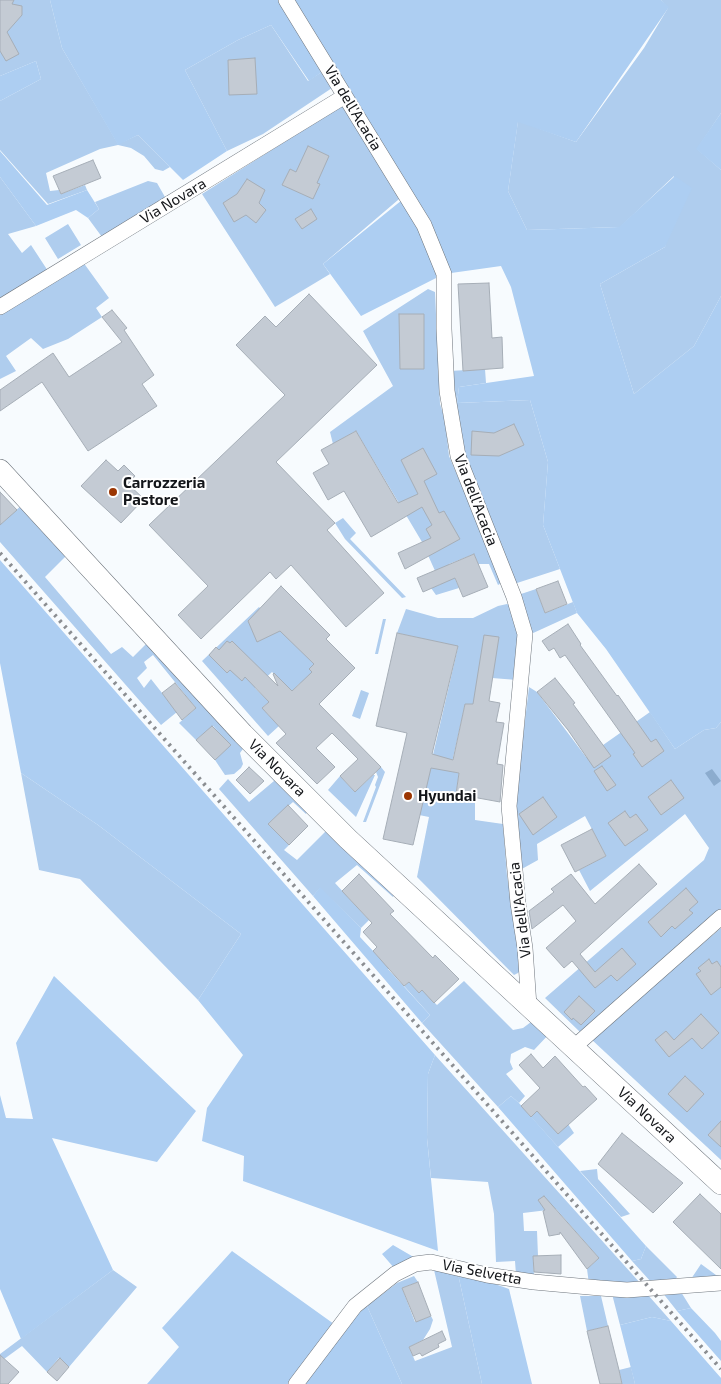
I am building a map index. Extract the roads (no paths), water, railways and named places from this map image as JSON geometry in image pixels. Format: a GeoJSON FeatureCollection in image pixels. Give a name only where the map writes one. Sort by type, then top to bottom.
{"type":"FeatureCollection","features":[{"type":"Feature","properties":{"kind":"main road","name":"Via Novara"},"geometry":{"type":"LineString","coordinates":[[0,470],[243,734],[348,839],[721,1184]]}},
{"type":"Feature","properties":{"kind":"street","name":"Via dell'Acacia"},"geometry":{"type":"LineString","coordinates":[[286,0],[424,225],[444,274],[446,391],[458,456],[514,597],[525,634],[509,806],[518,903],[525,948],[529,1006]]}},
{"type":"Feature","properties":{"kind":"street","name":"Via Novara"},"geometry":{"type":"LineString","coordinates":[[0,306],[345,96]]}},
{"type":"Feature","properties":{"kind":"street"},"geometry":{"type":"LineString","coordinates":[[574,1046],[721,917]]}},
{"type":"Feature","properties":{"kind":"street","name":"Via Selvetta"},"geometry":{"type":"LineString","coordinates":[[296,1384],[355,1306],[395,1274],[415,1264],[432,1262],[487,1275],[524,1281],[618,1290],[721,1283]]}},
{"type":"Feature","properties":{"kind":"railway"},"geometry":{"type":"LineString","coordinates":[[0,553],[721,1369]]}},
{"type":"Feature","properties":{"kind":"place","name":"Carrozzeria Pastore"},"geometry":{"type":"Point","coordinates":[113,492]}},
{"type":"Feature","properties":{"kind":"place","name":"Hyundai"},"geometry":{"type":"Point","coordinates":[408,796]}}]}
